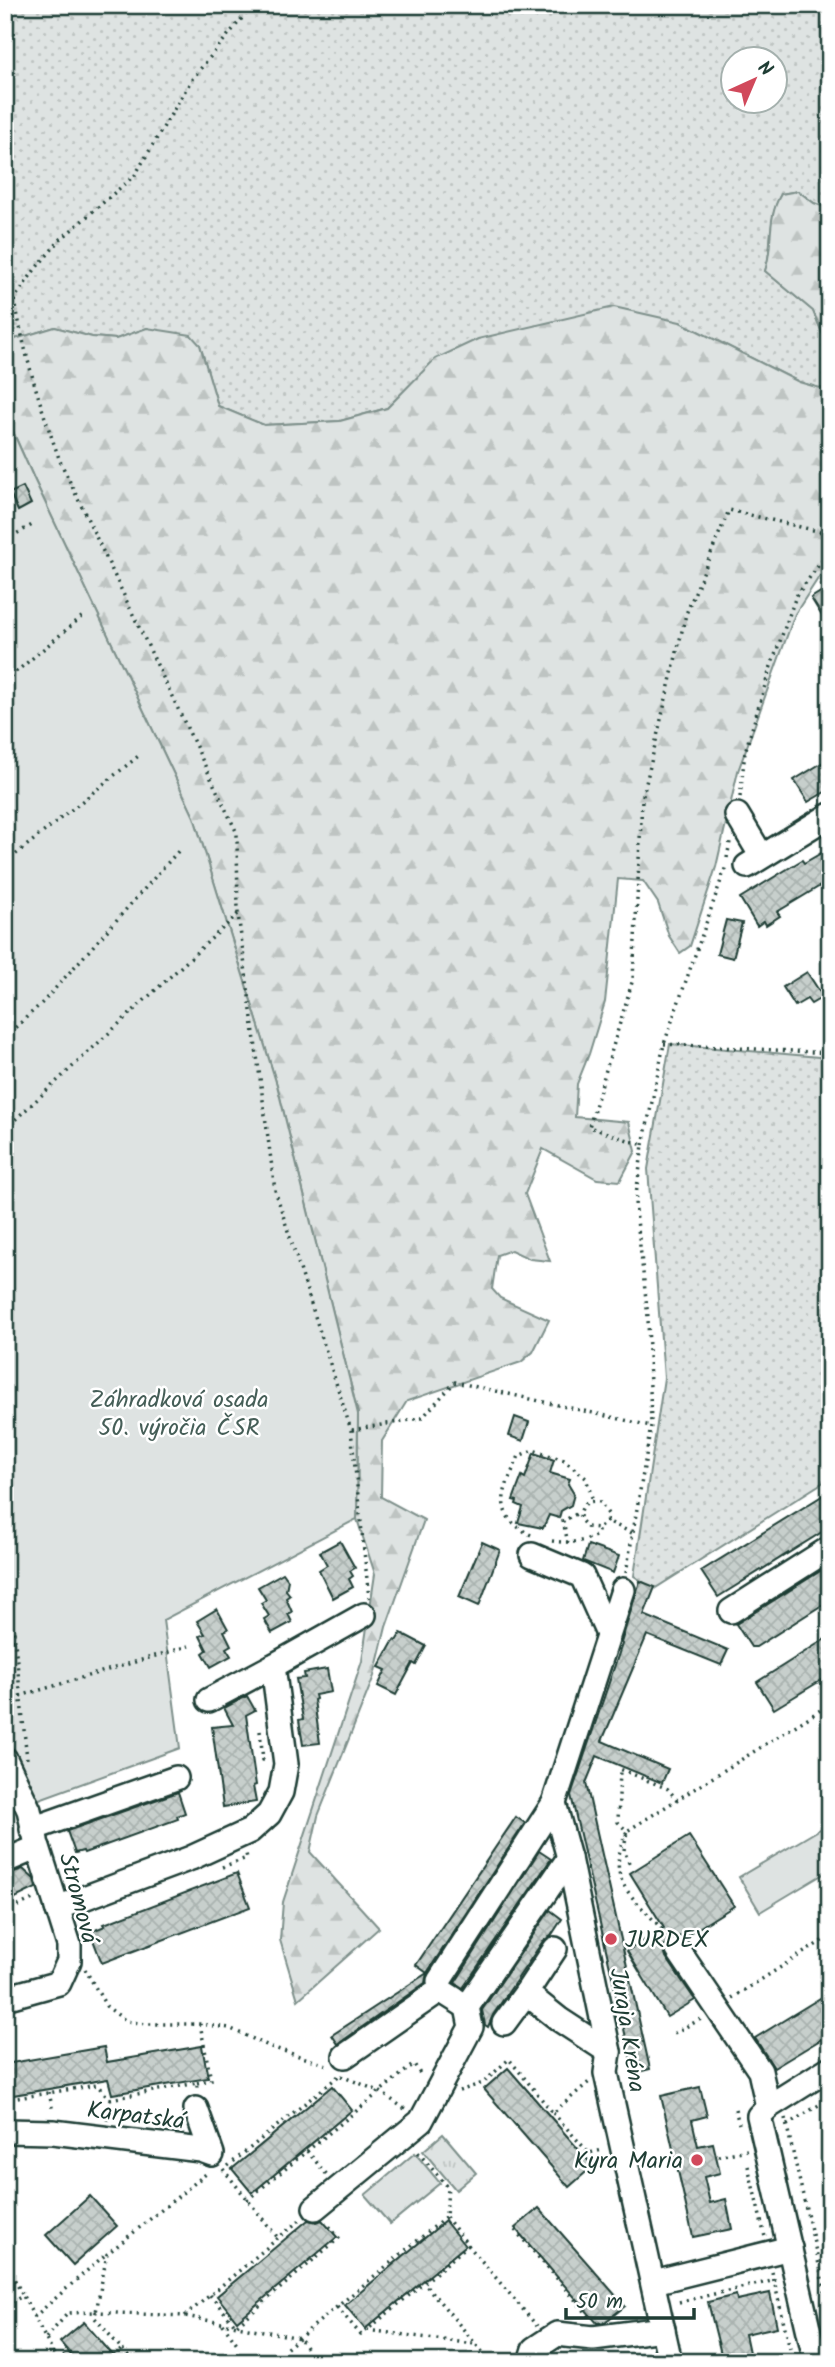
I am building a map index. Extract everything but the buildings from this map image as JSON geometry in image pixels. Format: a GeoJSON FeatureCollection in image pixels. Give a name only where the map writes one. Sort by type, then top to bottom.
{"type":"FeatureCollection","features":[{"type":"Feature","properties":{"kind":"street"},"geometry":{"type":"LineString","coordinates":[[737,815],[754,860],[830,815]]}},
{"type":"Feature","properties":{"kind":"street"},"geometry":{"type":"LineString","coordinates":[[731,1611],[830,1548]]}},
{"type":"Feature","properties":{"kind":"street"},"geometry":{"type":"LineString","coordinates":[[532,1555],[582,1576],[608,1634]]}},
{"type":"Feature","properties":{"kind":"street"},"geometry":{"type":"LineString","coordinates":[[440,1990],[439,1981],[554,1803],[623,1590]]}},
{"type":"Feature","properties":{"kind":"street"},"geometry":{"type":"LineString","coordinates":[[209,1700],[364,1615]]}},
{"type":"Feature","properties":{"kind":"street"},"geometry":{"type":"LineString","coordinates":[[54,1900],[191,1858],[250,1831],[269,1814],[281,1792],[286,1764],[273,1666]]}},
{"type":"Feature","properties":{"kind":"street"},"geometry":{"type":"LineString","coordinates":[[5,1759],[29,1810],[35,1838],[177,1777]]}},
{"type":"Feature","properties":{"kind":"street","name":"Juraja Kréna"},"geometry":{"type":"LineString","coordinates":[[554,1803],[569,1858],[609,2052],[606,2073],[670,2362]]}},
{"type":"Feature","properties":{"kind":"street","name":"Stromová"},"geometry":{"type":"LineString","coordinates":[[5,1861],[35,1838],[69,1945],[69,1961],[59,1983],[5,1998]]}},
{"type":"Feature","properties":{"kind":"street"},"geometry":{"type":"LineString","coordinates":[[315,2208],[412,2128],[471,2027],[467,2007],[569,1858]]}},
{"type":"Feature","properties":{"kind":"street"},"geometry":{"type":"LineString","coordinates":[[504,2023],[555,1949]]}},
{"type":"Feature","properties":{"kind":"street"},"geometry":{"type":"LineString","coordinates":[[678,1950],[760,2071],[774,2103]]}},
{"type":"Feature","properties":{"kind":"street"},"geometry":{"type":"LineString","coordinates":[[440,1990],[467,2007]]}},
{"type":"Feature","properties":{"kind":"street"},"geometry":{"type":"LineString","coordinates":[[343,2066],[440,1990]]}},
{"type":"Feature","properties":{"kind":"street"},"geometry":{"type":"LineString","coordinates":[[526,1993],[609,2052]]}},
{"type":"Feature","properties":{"kind":"street"},"geometry":{"type":"LineString","coordinates":[[816,2362],[760,2116],[774,2103],[830,2068]]}},
{"type":"Feature","properties":{"kind":"street","name":"Karpatská"},"geometry":{"type":"LineString","coordinates":[[196,2109],[218,2163]]}},
{"type":"Feature","properties":{"kind":"street","name":"Karpatská"},"geometry":{"type":"LineString","coordinates":[[6,2128],[201,2150],[218,2163]]}},
{"type":"Feature","properties":{"kind":"street"},"geometry":{"type":"LineString","coordinates":[[654,2282],[790,2248]]}},
{"type":"Feature","properties":{"kind":"street"},"geometry":{"type":"LineString","coordinates":[[530,2362],[534,2349],[556,2334],[593,2338],[663,2329]]}},
{"type":"Feature","properties":{"kind":"path"},"geometry":{"type":"LineString","coordinates":[[5,312],[36,268],[61,239],[135,175],[192,79],[253,5]]}},
{"type":"Feature","properties":{"kind":"path"},"geometry":{"type":"LineString","coordinates":[[15,300],[41,405],[60,461],[237,833],[238,914],[275,1190],[351,1430],[369,1603],[364,1615]]}},
{"type":"Feature","properties":{"kind":"path"},"geometry":{"type":"LineString","coordinates":[[643,1145],[589,1127],[633,979],[642,800],[686,614],[729,510],[830,534]]}},
{"type":"Feature","properties":{"kind":"path"},"geometry":{"type":"LineString","coordinates":[[5,540],[34,524]]}},
{"type":"Feature","properties":{"kind":"path"},"geometry":{"type":"LineString","coordinates":[[623,1590],[651,1426],[648,1317],[635,1202],[643,1145],[664,1044],[726,867],[737,815],[745,752],[769,672],[796,596],[830,550]]}},
{"type":"Feature","properties":{"kind":"path"},"geometry":{"type":"LineString","coordinates":[[5,681],[84,615]]}},
{"type":"Feature","properties":{"kind":"path"},"geometry":{"type":"LineString","coordinates":[[5,863],[141,754]]}},
{"type":"Feature","properties":{"kind":"path"},"geometry":{"type":"LineString","coordinates":[[5,1037],[43,1002],[181,848]]}},
{"type":"Feature","properties":{"kind":"path"},"geometry":{"type":"LineString","coordinates":[[5,1129],[238,914]]}},
{"type":"Feature","properties":{"kind":"path"},"geometry":{"type":"LineString","coordinates":[[664,1044],[830,1053]]}},
{"type":"Feature","properties":{"kind":"path"},"geometry":{"type":"LineString","coordinates":[[351,1430],[422,1418],[455,1382],[651,1426]]}},
{"type":"Feature","properties":{"kind":"path"},"geometry":{"type":"LineString","coordinates":[[568,1544],[562,1521],[580,1511],[585,1503],[593,1501],[605,1507],[607,1521],[599,1528],[597,1535],[568,1544],[541,1540],[515,1527],[503,1504],[503,1490],[519,1456],[533,1450],[564,1460],[586,1478],[593,1501]]}},
{"type":"Feature","properties":{"kind":"path"},"geometry":{"type":"LineString","coordinates":[[580,1511],[580,1519],[587,1527],[599,1528]]}},
{"type":"Feature","properties":{"kind":"path"},"geometry":{"type":"LineString","coordinates":[[607,1521],[632,1533]]}},
{"type":"Feature","properties":{"kind":"path"},"geometry":{"type":"LineString","coordinates":[[5,1605],[14,1633],[29,1771]]}},
{"type":"Feature","properties":{"kind":"path"},"geometry":{"type":"LineString","coordinates":[[20,1696],[189,1646]]}},
{"type":"Feature","properties":{"kind":"path"},"geometry":{"type":"LineString","coordinates":[[821,1680],[830,1695]]}},
{"type":"Feature","properties":{"kind":"path"},"geometry":{"type":"LineString","coordinates":[[678,1950],[659,1925],[634,1901],[620,1877],[618,1861],[621,1843],[627,1831],[830,1704]]}},
{"type":"Feature","properties":{"kind":"path"},"geometry":{"type":"LineString","coordinates":[[259,1725],[263,1760]]}},
{"type":"Feature","properties":{"kind":"path"},"geometry":{"type":"LineString","coordinates":[[627,1831],[618,1822],[620,1769],[668,1789],[677,1800]]}},
{"type":"Feature","properties":{"kind":"path"},"geometry":{"type":"LineString","coordinates":[[627,1831],[624,1850],[629,1863]]}},
{"type":"Feature","properties":{"kind":"path"},"geometry":{"type":"LineString","coordinates":[[5,1912],[54,1900]]}},
{"type":"Feature","properties":{"kind":"path"},"geometry":{"type":"LineString","coordinates":[[674,2033],[718,2010],[830,1936]]}},
{"type":"Feature","properties":{"kind":"path"},"geometry":{"type":"LineString","coordinates":[[69,1961],[82,1964],[106,2006],[126,2021],[229,2028],[271,2047],[343,2066],[379,2091],[412,2128],[447,2187],[446,2217],[548,2339]]}},
{"type":"Feature","properties":{"kind":"path"},"geometry":{"type":"LineString","coordinates":[[110,2099],[211,2080],[200,2024]]}},
{"type":"Feature","properties":{"kind":"path"},"geometry":{"type":"LineString","coordinates":[[247,2200],[414,2064],[436,2098],[483,2083],[509,2059],[589,2153],[608,2149]]}},
{"type":"Feature","properties":{"kind":"path"},"geometry":{"type":"LineString","coordinates":[[34,2317],[218,2163],[343,2066]]}},
{"type":"Feature","properties":{"kind":"path"},"geometry":{"type":"LineString","coordinates":[[553,2113],[593,2079]]}},
{"type":"Feature","properties":{"kind":"path"},"geometry":{"type":"LineString","coordinates":[[196,2109],[197,2083]]}},
{"type":"Feature","properties":{"kind":"path"},"geometry":{"type":"LineString","coordinates":[[11,2099],[97,2085],[110,2099]]}},
{"type":"Feature","properties":{"kind":"path"},"geometry":{"type":"LineString","coordinates":[[49,2092],[53,2114]]}},
{"type":"Feature","properties":{"kind":"path"},"geometry":{"type":"LineString","coordinates":[[5,2093],[11,2099]]}},
{"type":"Feature","properties":{"kind":"path"},"geometry":{"type":"LineString","coordinates":[[787,2125],[830,2098]]}},
{"type":"Feature","properties":{"kind":"path"},"geometry":{"type":"LineString","coordinates":[[6,2128],[11,2099]]}},
{"type":"Feature","properties":{"kind":"path"},"geometry":{"type":"LineString","coordinates":[[105,2130],[110,2099]]}},
{"type":"Feature","properties":{"kind":"path"},"geometry":{"type":"LineString","coordinates":[[774,2103],[787,2125],[830,2312]]}},
{"type":"Feature","properties":{"kind":"path"},"geometry":{"type":"LineString","coordinates":[[719,2156],[766,2146]]}},
{"type":"Feature","properties":{"kind":"path"},"geometry":{"type":"LineString","coordinates":[[307,2151],[338,2188]]}},
{"type":"Feature","properties":{"kind":"path"},"geometry":{"type":"LineString","coordinates":[[218,2163],[278,2238]]}},
{"type":"Feature","properties":{"kind":"path"},"geometry":{"type":"LineString","coordinates":[[184,2316],[315,2208],[339,2238],[236,2326]]}},
{"type":"Feature","properties":{"kind":"path"},"geometry":{"type":"LineString","coordinates":[[276,2357],[446,2217]]}},
{"type":"Feature","properties":{"kind":"path"},"geometry":{"type":"LineString","coordinates":[[514,2230],[590,2317],[579,2336]]}},
{"type":"Feature","properties":{"kind":"path"},"geometry":{"type":"LineString","coordinates":[[337,2306],[361,2335],[468,2245]]}},
{"type":"Feature","properties":{"kind":"path"},"geometry":{"type":"LineString","coordinates":[[107,2254],[95,2318],[133,2362]]}},
{"type":"Feature","properties":{"kind":"path"},"geometry":{"type":"LineString","coordinates":[[5,2261],[58,2361],[69,2352]]}},
{"type":"Feature","properties":{"kind":"path"},"geometry":{"type":"LineString","coordinates":[[679,2301],[820,2269]]}},
{"type":"Feature","properties":{"kind":"path"},"geometry":{"type":"LineString","coordinates":[[424,2283],[491,2362]]}},
{"type":"Feature","properties":{"kind":"path"},"geometry":{"type":"LineString","coordinates":[[210,2295],[236,2326]]}},
{"type":"Feature","properties":{"kind":"path"},"geometry":{"type":"LineString","coordinates":[[5,2305],[23,2296]]}},
{"type":"Feature","properties":{"kind":"path"},"geometry":{"type":"LineString","coordinates":[[46,2339],[68,2313],[184,2316],[300,2338],[316,2362]]}},
{"type":"Feature","properties":{"kind":"path"},"geometry":{"type":"LineString","coordinates":[[223,2324],[238,2345]]}},
{"type":"Feature","properties":{"kind":"path"},"geometry":{"type":"LineString","coordinates":[[367,2330],[476,2344]]}},
{"type":"Feature","properties":{"kind":"path"},"geometry":{"type":"LineString","coordinates":[[114,2356],[122,2349]]}},
{"type":"Feature","properties":{"kind":"green space"},"geometry":{"type":"Polygon","coordinates":[[[5,5],[830,5],[830,209],[814,203],[798,191],[781,194],[772,222],[765,271],[813,311],[830,351],[830,391],[799,382],[680,322],[435,360],[387,408],[340,421],[264,425],[218,406],[200,345],[147,328],[116,339],[92,337],[55,327],[5,342],[5,5]]]}},
{"type":"Feature","properties":{"kind":"green space"},"geometry":{"type":"Polygon","coordinates":[[[798,191],[814,203],[830,209],[830,351],[813,311],[765,271],[776,203],[781,194],[798,191]]]}},
{"type":"Feature","properties":{"kind":"green space"},"geometry":{"type":"Polygon","coordinates":[[[614,307],[680,322],[799,382],[830,391],[830,560],[795,614],[738,771],[716,867],[690,946],[680,953],[669,936],[658,903],[643,881],[618,879],[605,1002],[577,1084],[575,1117],[629,1122],[636,1151],[620,1181],[597,1179],[543,1149],[525,1194],[550,1261],[530,1259],[511,1250],[497,1255],[492,1289],[500,1298],[549,1320],[533,1352],[521,1362],[407,1401],[382,1441],[381,1497],[424,1520],[386,1627],[374,1676],[318,1816],[310,1852],[379,1928],[298,2000],[280,1940],[283,1902],[362,1661],[375,1574],[357,1519],[358,1414],[277,1085],[194,817],[5,414],[5,342],[55,327],[92,337],[116,339],[147,328],[191,335],[200,345],[218,406],[264,425],[340,421],[387,408],[435,359],[478,339],[614,307]]]}},
{"type":"Feature","properties":{"kind":"green space","name":"Záhradková osada 50. výročia ČSR"},"geometry":{"type":"Polygon","coordinates":[[[5,414],[194,817],[277,1085],[358,1414],[357,1519],[163,1620],[180,1748],[34,1801],[5,1737],[5,414]]]}},
{"type":"Feature","properties":{"kind":"green space"},"geometry":{"type":"Polygon","coordinates":[[[670,1044],[830,1058],[830,1478],[654,1589],[634,1576],[664,1378],[648,1169],[670,1044]]]}},
{"type":"Feature","properties":{"kind":"green space"},"geometry":{"type":"Polygon","coordinates":[[[822,1828],[830,1841],[830,1870],[760,1912],[739,1877],[822,1828]]]}},
{"type":"Feature","properties":{"kind":"green space"},"geometry":{"type":"Polygon","coordinates":[[[443,2134],[476,2173],[456,2190],[423,2151],[443,2134]]]}},
{"type":"Feature","properties":{"kind":"green space"},"geometry":{"type":"Polygon","coordinates":[[[415,2153],[440,2183],[390,2224],[365,2195],[415,2153]]]}},
{"type":"Feature","properties":{"kind":"place","name":"JURDEX"},"geometry":{"type":"Point","coordinates":[611,1939]}},
{"type":"Feature","properties":{"kind":"place","name":"Kyra Maria"},"geometry":{"type":"Point","coordinates":[697,2160]}}]}
